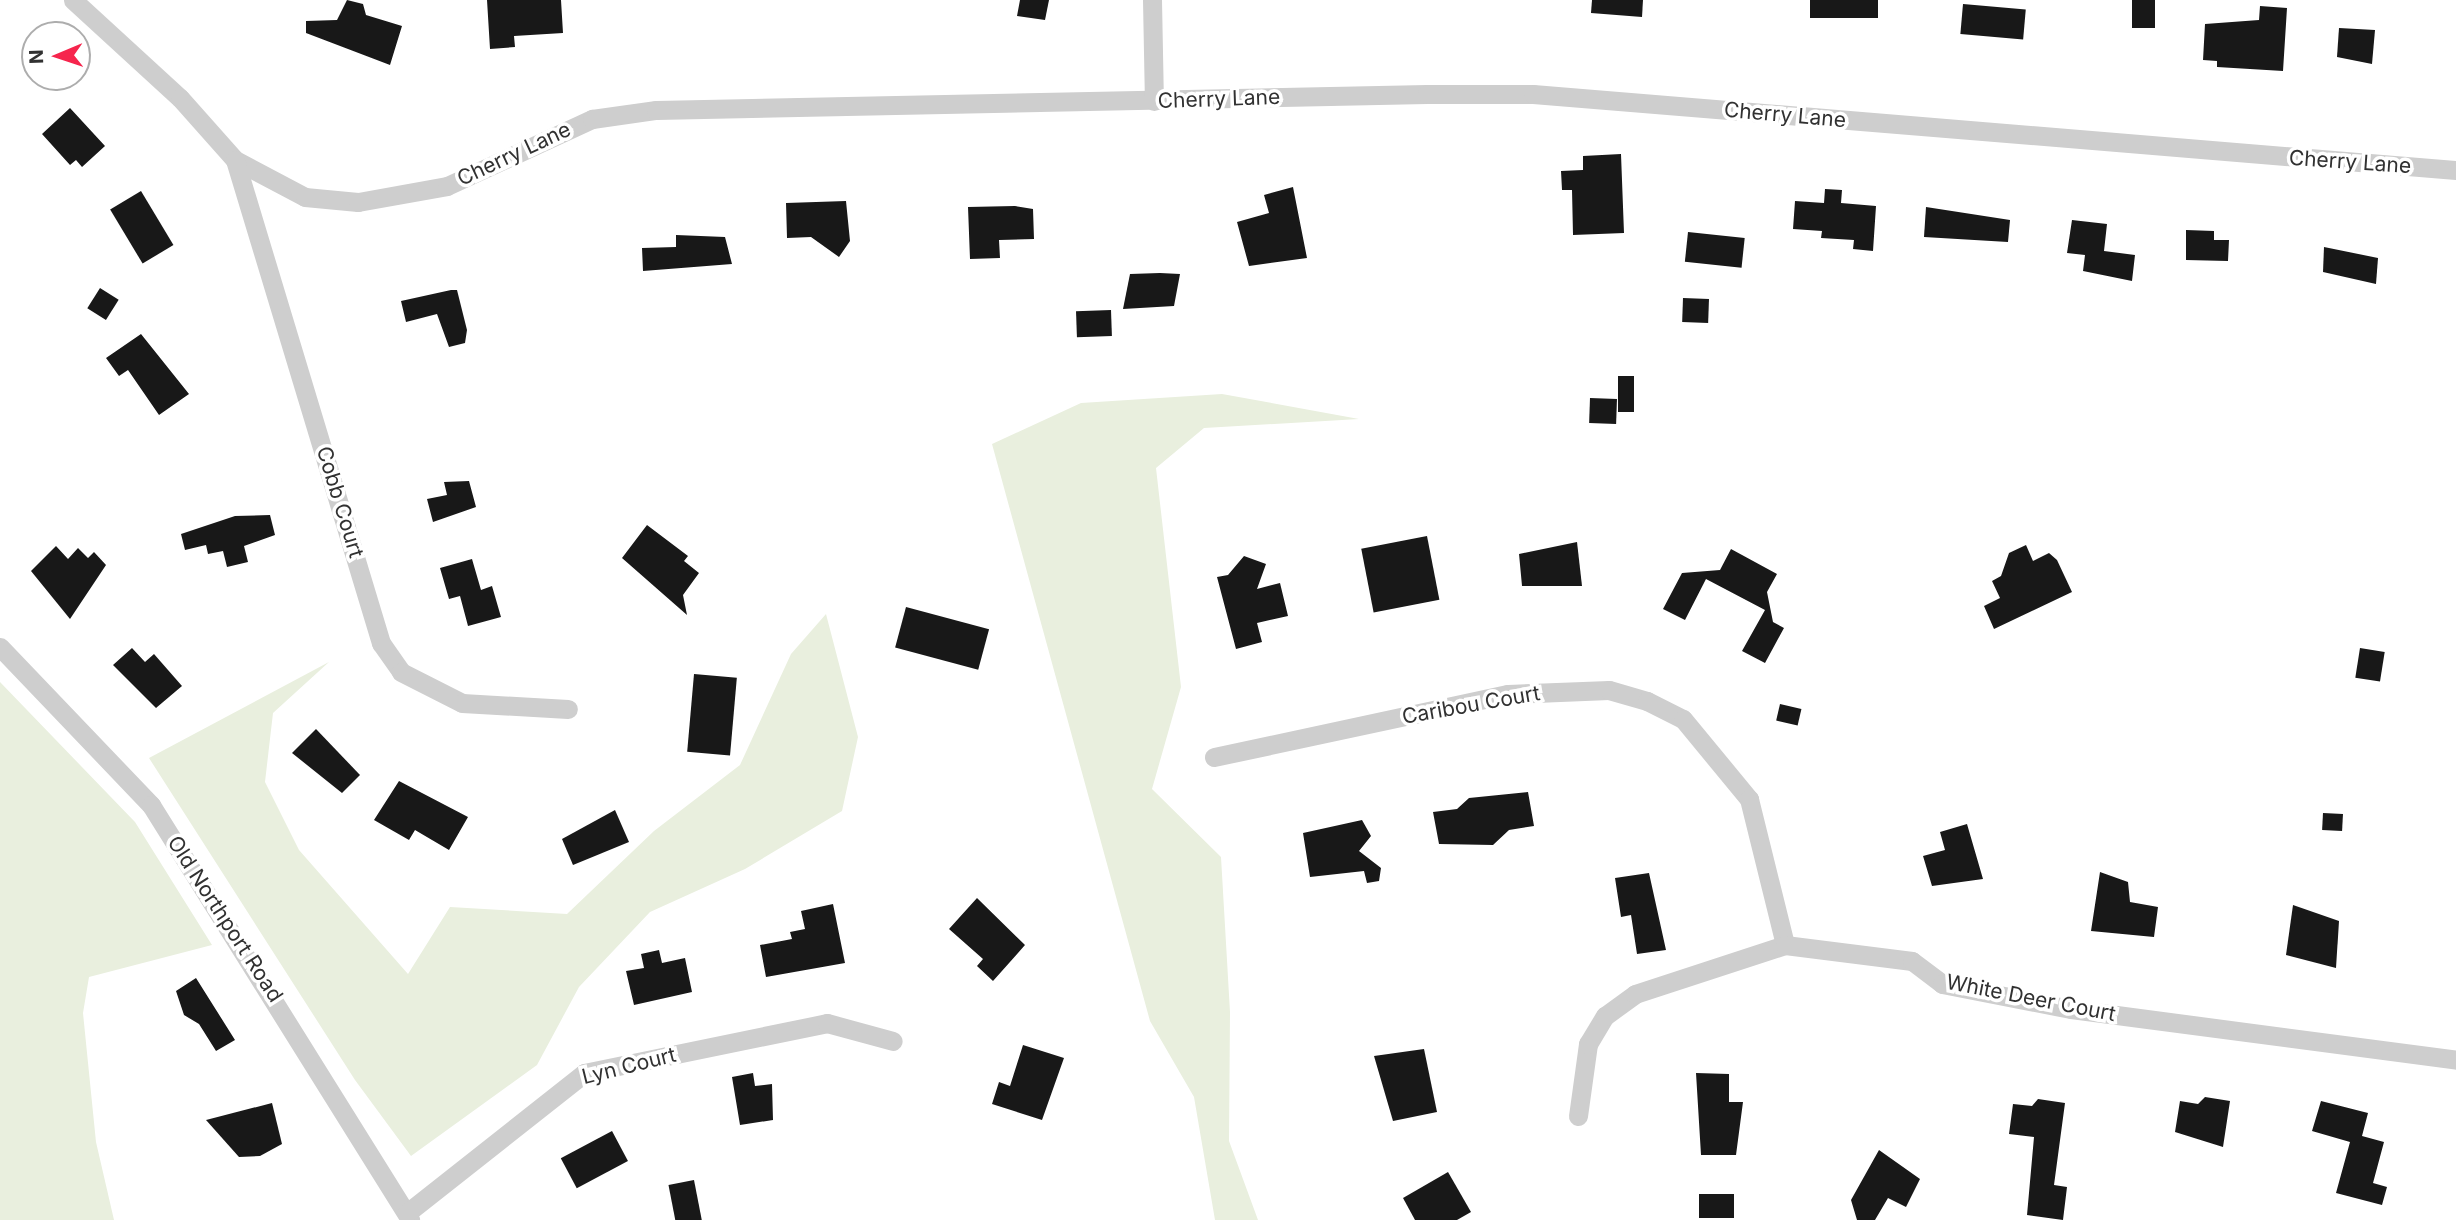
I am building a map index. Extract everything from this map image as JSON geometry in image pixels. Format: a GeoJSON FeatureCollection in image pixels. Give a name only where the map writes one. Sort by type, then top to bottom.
{"type":"FeatureCollection","features":[{"type":"Feature","properties":{"kind":"street","name":"Cherry Lane"},"geometry":{"type":"LineString","coordinates":[[73,0],[180,98],[235,160],[305,197],[358,202],[447,186],[580,123],[656,110],[1533,94],[2456,170]]}},
{"type":"Feature","properties":{"kind":"street"},"geometry":{"type":"LineString","coordinates":[[1152,0],[1154,101]]}},
{"type":"Feature","properties":{"kind":"street","name":"Cobb Court"},"geometry":{"type":"LineString","coordinates":[[235,160],[381,643],[401,672],[462,704],[568,709]]}},
{"type":"Feature","properties":{"kind":"street","name":"Old Northport Road"},"geometry":{"type":"LineString","coordinates":[[0,648],[151,805],[409,1216]]}},
{"type":"Feature","properties":{"kind":"street","name":"Caribou Court"},"geometry":{"type":"LineString","coordinates":[[1214,757],[1508,694],[1609,690],[1647,701],[1684,719],[1749,799],[1785,944]]}},
{"type":"Feature","properties":{"kind":"street","name":"White Deer Court"},"geometry":{"type":"LineString","coordinates":[[1578,1116],[1588,1044],[1605,1016],[1635,994],[1785,944],[1912,961],[1942,984],[2071,1009],[2456,1060]]}},
{"type":"Feature","properties":{"kind":"street","name":"Lyn Court"},"geometry":{"type":"LineString","coordinates":[[409,1216],[584,1073],[827,1023],[893,1041]]}},
{"type":"Feature","properties":{"kind":"green space"},"geometry":{"type":"Polygon","coordinates":[[[1222,394],[1359,419],[1204,428],[1156,468],[1181,687],[1152,789],[1221,857],[1230,1012],[1229,1141],[1258,1220],[1215,1220],[1194,1097],[1150,1021],[992,444],[1081,403],[1222,394]]]}},
{"type":"Feature","properties":{"kind":"green space"},"geometry":{"type":"Polygon","coordinates":[[[826,614],[858,737],[842,811],[745,869],[650,912],[579,987],[537,1065],[411,1156],[355,1080],[149,758],[329,662],[273,713],[265,782],[299,850],[408,974],[450,907],[567,914],[654,831],[740,765],[791,654],[826,614]]]}},
{"type":"Feature","properties":{"kind":"green space"},"geometry":{"type":"Polygon","coordinates":[[[0,682],[135,822],[212,945],[89,977],[83,1013],[96,1142],[114,1220],[0,1220],[0,682]]]}},
{"type":"Feature","properties":{"kind":"building"},"geometry":{"type":"Polygon","coordinates":[[[347,0],[363,4],[366,15],[402,26],[390,65],[306,33],[306,21],[337,20],[347,0]]]}},
{"type":"Feature","properties":{"kind":"building"},"geometry":{"type":"Polygon","coordinates":[[[487,0],[561,0],[563,33],[514,36],[515,47],[490,49],[487,0]]]}},
{"type":"Feature","properties":{"kind":"building"},"geometry":{"type":"Polygon","coordinates":[[[1020,0],[1049,0],[1045,20],[1017,16],[1020,0]]]}},
{"type":"Feature","properties":{"kind":"building"},"geometry":{"type":"Polygon","coordinates":[[[1592,0],[1643,0],[1642,17],[1591,13],[1592,0]]]}},
{"type":"Feature","properties":{"kind":"building"},"geometry":{"type":"Polygon","coordinates":[[[1810,0],[1878,0],[1878,18],[1810,18],[1810,0]]]}},
{"type":"Feature","properties":{"kind":"building"},"geometry":{"type":"Polygon","coordinates":[[[2132,0],[2155,0],[2155,28],[2132,28],[2132,0]]]}},
{"type":"Feature","properties":{"kind":"building"},"geometry":{"type":"Polygon","coordinates":[[[1963,4],[2026,9],[2023,39],[1960,34],[1963,4]]]}},
{"type":"Feature","properties":{"kind":"building"},"geometry":{"type":"Polygon","coordinates":[[[2260,6],[2287,8],[2283,71],[2217,67],[2217,61],[2203,60],[2205,24],[2259,20],[2260,6]]]}},
{"type":"Feature","properties":{"kind":"building"},"geometry":{"type":"Polygon","coordinates":[[[2339,28],[2375,30],[2372,64],[2337,57],[2339,28]]]}},
{"type":"Feature","properties":{"kind":"building"},"geometry":{"type":"Polygon","coordinates":[[[70,108],[105,146],[82,167],[76,160],[70,165],[42,134],[70,108]]]}},
{"type":"Feature","properties":{"kind":"building"},"geometry":{"type":"Polygon","coordinates":[[[1621,154],[1624,233],[1573,235],[1572,190],[1562,190],[1561,171],[1583,170],[1583,156],[1621,154]]]}},
{"type":"Feature","properties":{"kind":"building"},"geometry":{"type":"Polygon","coordinates":[[[1293,187],[1307,258],[1249,266],[1237,222],[1269,213],[1264,195],[1293,187]]]}},
{"type":"Feature","properties":{"kind":"building"},"geometry":{"type":"Polygon","coordinates":[[[1825,189],[1842,190],[1841,203],[1876,206],[1873,251],[1853,249],[1854,240],[1821,238],[1822,231],[1793,229],[1795,201],[1824,203],[1825,189]]]}},
{"type":"Feature","properties":{"kind":"building"},"geometry":{"type":"Polygon","coordinates":[[[141,191],[173,245],[143,264],[110,210],[141,191]]]}},
{"type":"Feature","properties":{"kind":"building"},"geometry":{"type":"Polygon","coordinates":[[[846,201],[850,241],[839,257],[811,237],[787,238],[786,203],[846,201]]]}},
{"type":"Feature","properties":{"kind":"building"},"geometry":{"type":"Polygon","coordinates":[[[1015,206],[1033,209],[1034,239],[999,240],[1000,258],[970,259],[968,207],[1015,206]]]}},
{"type":"Feature","properties":{"kind":"building"},"geometry":{"type":"Polygon","coordinates":[[[1926,207],[2010,220],[2008,242],[1924,237],[1926,207]]]}},
{"type":"Feature","properties":{"kind":"building"},"geometry":{"type":"Polygon","coordinates":[[[2072,220],[2107,224],[2104,251],[2135,255],[2132,281],[2083,271],[2085,255],[2067,253],[2072,220]]]}},
{"type":"Feature","properties":{"kind":"building"},"geometry":{"type":"Polygon","coordinates":[[[2186,230],[2214,231],[2214,240],[2229,240],[2228,261],[2186,260],[2186,230]]]}},
{"type":"Feature","properties":{"kind":"building"},"geometry":{"type":"Polygon","coordinates":[[[1688,232],[1745,238],[1742,268],[1685,262],[1688,232]]]}},
{"type":"Feature","properties":{"kind":"building"},"geometry":{"type":"Polygon","coordinates":[[[676,235],[725,237],[732,264],[643,271],[642,248],[676,247],[676,235]]]}},
{"type":"Feature","properties":{"kind":"building"},"geometry":{"type":"Polygon","coordinates":[[[2324,247],[2378,258],[2376,284],[2323,272],[2324,247]]]}},
{"type":"Feature","properties":{"kind":"building"},"geometry":{"type":"Polygon","coordinates":[[[1130,274],[1180,274],[1174,306],[1123,309],[1130,274]]]}},
{"type":"Feature","properties":{"kind":"building"},"geometry":{"type":"Polygon","coordinates":[[[100,288],[119,300],[106,320],[87,308],[100,288]]]}},
{"type":"Feature","properties":{"kind":"building"},"geometry":{"type":"Polygon","coordinates":[[[457,290],[467,330],[465,343],[449,347],[437,314],[406,322],[401,301],[457,290]]]}},
{"type":"Feature","properties":{"kind":"building"},"geometry":{"type":"Polygon","coordinates":[[[1683,298],[1709,299],[1708,323],[1682,322],[1683,298]]]}},
{"type":"Feature","properties":{"kind":"building"},"geometry":{"type":"Polygon","coordinates":[[[1111,310],[1112,336],[1077,337],[1076,311],[1111,310]]]}},
{"type":"Feature","properties":{"kind":"building"},"geometry":{"type":"Polygon","coordinates":[[[141,334],[189,394],[159,415],[128,370],[119,376],[106,358],[141,334]]]}},
{"type":"Feature","properties":{"kind":"building"},"geometry":{"type":"Polygon","coordinates":[[[1618,376],[1634,376],[1634,412],[1618,412],[1618,376]]]}},
{"type":"Feature","properties":{"kind":"building"},"geometry":{"type":"Polygon","coordinates":[[[1590,398],[1617,399],[1616,424],[1589,423],[1590,398]]]}},
{"type":"Feature","properties":{"kind":"building"},"geometry":{"type":"Polygon","coordinates":[[[469,481],[476,507],[433,522],[427,499],[447,495],[444,482],[469,481]]]}},
{"type":"Feature","properties":{"kind":"building"},"geometry":{"type":"Polygon","coordinates":[[[270,515],[275,535],[244,546],[248,562],[227,567],[223,551],[208,554],[206,545],[185,550],[181,534],[235,516],[270,515]]]}},
{"type":"Feature","properties":{"kind":"building"},"geometry":{"type":"Polygon","coordinates":[[[647,525],[688,556],[684,561],[699,573],[683,595],[687,615],[622,558],[647,525]]]}},
{"type":"Feature","properties":{"kind":"building"},"geometry":{"type":"Polygon","coordinates":[[[1427,536],[1439,600],[1374,613],[1361,549],[1427,536]]]}},
{"type":"Feature","properties":{"kind":"building"},"geometry":{"type":"Polygon","coordinates":[[[1577,542],[1582,586],[1522,586],[1519,554],[1577,542]]]}},
{"type":"Feature","properties":{"kind":"building"},"geometry":{"type":"Polygon","coordinates":[[[2026,545],[2033,561],[2049,553],[2057,560],[2072,592],[1994,629],[1984,606],[2000,598],[1992,581],[2001,576],[2009,553],[2026,545]]]}},
{"type":"Feature","properties":{"kind":"building"},"geometry":{"type":"Polygon","coordinates":[[[56,546],[68,559],[78,548],[88,558],[94,552],[106,565],[70,619],[31,571],[56,546]]]}},
{"type":"Feature","properties":{"kind":"building"},"geometry":{"type":"Polygon","coordinates":[[[1731,549],[1777,574],[1767,592],[1773,622],[1784,628],[1765,663],[1742,651],[1765,610],[1706,579],[1685,620],[1663,609],[1682,573],[1720,570],[1731,549]]]}},
{"type":"Feature","properties":{"kind":"building"},"geometry":{"type":"Polygon","coordinates":[[[1244,556],[1266,564],[1257,589],[1280,583],[1288,616],[1257,623],[1262,642],[1236,649],[1217,577],[1228,575],[1244,556]]]}},
{"type":"Feature","properties":{"kind":"building"},"geometry":{"type":"Polygon","coordinates":[[[472,559],[481,590],[492,586],[501,617],[468,626],[460,596],[449,599],[440,568],[472,559]]]}},
{"type":"Feature","properties":{"kind":"building"},"geometry":{"type":"Polygon","coordinates":[[[906,607],[989,629],[978,670],[895,648],[906,607]]]}},
{"type":"Feature","properties":{"kind":"building"},"geometry":{"type":"Polygon","coordinates":[[[132,648],[145,662],[154,654],[182,686],[156,708],[113,665],[132,648]]]}},
{"type":"Feature","properties":{"kind":"building"},"geometry":{"type":"Polygon","coordinates":[[[2360,648],[2385,652],[2380,682],[2355,678],[2360,648]]]}},
{"type":"Feature","properties":{"kind":"building"},"geometry":{"type":"Polygon","coordinates":[[[694,674],[737,678],[730,755],[687,752],[694,674]]]}},
{"type":"Feature","properties":{"kind":"building"},"geometry":{"type":"Polygon","coordinates":[[[1780,704],[1801,709],[1798,726],[1776,721],[1780,704]]]}},
{"type":"Feature","properties":{"kind":"building"},"geometry":{"type":"Polygon","coordinates":[[[316,729],[360,775],[342,793],[292,753],[316,729]]]}},
{"type":"Feature","properties":{"kind":"building"},"geometry":{"type":"Polygon","coordinates":[[[399,781],[468,817],[449,850],[415,830],[409,840],[374,820],[399,781]]]}},
{"type":"Feature","properties":{"kind":"building"},"geometry":{"type":"Polygon","coordinates":[[[1528,792],[1534,826],[1509,830],[1493,845],[1439,844],[1433,812],[1457,809],[1469,798],[1528,792]]]}},
{"type":"Feature","properties":{"kind":"building"},"geometry":{"type":"Polygon","coordinates":[[[615,810],[629,842],[573,865],[562,839],[615,810]]]}},
{"type":"Feature","properties":{"kind":"building"},"geometry":{"type":"Polygon","coordinates":[[[2323,813],[2343,814],[2342,831],[2322,830],[2323,813]]]}},
{"type":"Feature","properties":{"kind":"building"},"geometry":{"type":"Polygon","coordinates":[[[1362,820],[1371,836],[1359,851],[1381,868],[1379,881],[1367,883],[1364,871],[1310,877],[1303,833],[1362,820]]]}},
{"type":"Feature","properties":{"kind":"building"},"geometry":{"type":"Polygon","coordinates":[[[1967,824],[1983,879],[1932,886],[1923,856],[1945,850],[1940,832],[1967,824]]]}},
{"type":"Feature","properties":{"kind":"building"},"geometry":{"type":"Polygon","coordinates":[[[2100,872],[2128,882],[2130,902],[2158,907],[2154,937],[2091,931],[2100,872]]]}},
{"type":"Feature","properties":{"kind":"building"},"geometry":{"type":"Polygon","coordinates":[[[1649,873],[1666,950],[1637,954],[1631,915],[1621,917],[1615,878],[1649,873]]]}},
{"type":"Feature","properties":{"kind":"building"},"geometry":{"type":"Polygon","coordinates":[[[977,898],[1025,945],[993,981],[977,966],[983,959],[949,929],[977,898]]]}},
{"type":"Feature","properties":{"kind":"building"},"geometry":{"type":"Polygon","coordinates":[[[833,904],[845,963],[766,977],[760,945],[792,939],[790,932],[805,929],[801,911],[833,904]]]}},
{"type":"Feature","properties":{"kind":"building"},"geometry":{"type":"Polygon","coordinates":[[[2293,905],[2339,921],[2336,968],[2286,955],[2293,905]]]}},
{"type":"Feature","properties":{"kind":"building"},"geometry":{"type":"Polygon","coordinates":[[[659,950],[662,963],[685,958],[692,992],[634,1005],[626,971],[644,968],[641,954],[659,950]]]}},
{"type":"Feature","properties":{"kind":"building"},"geometry":{"type":"Polygon","coordinates":[[[196,978],[235,1040],[216,1051],[199,1024],[184,1015],[176,991],[196,978]]]}},
{"type":"Feature","properties":{"kind":"building"},"geometry":{"type":"Polygon","coordinates":[[[1023,1045],[1064,1058],[1042,1120],[992,1104],[999,1082],[1010,1086],[1023,1045]]]}},
{"type":"Feature","properties":{"kind":"building"},"geometry":{"type":"Polygon","coordinates":[[[1424,1049],[1437,1112],[1393,1121],[1374,1056],[1424,1049]]]}},
{"type":"Feature","properties":{"kind":"building"},"geometry":{"type":"Polygon","coordinates":[[[753,1073],[755,1086],[772,1084],[773,1120],[740,1125],[732,1077],[753,1073]]]}},
{"type":"Feature","properties":{"kind":"building"},"geometry":{"type":"Polygon","coordinates":[[[1696,1073],[1729,1074],[1729,1102],[1743,1102],[1736,1155],[1701,1155],[1696,1073]]]}},
{"type":"Feature","properties":{"kind":"building"},"geometry":{"type":"Polygon","coordinates":[[[2205,1097],[2230,1101],[2223,1147],[2175,1132],[2180,1101],[2198,1104],[2205,1097]]]}},
{"type":"Feature","properties":{"kind":"building"},"geometry":{"type":"Polygon","coordinates":[[[2038,1099],[2065,1103],[2054,1185],[2067,1187],[2063,1220],[2027,1215],[2034,1137],[2009,1134],[2013,1104],[2032,1106],[2038,1099]]]}},
{"type":"Feature","properties":{"kind":"building"},"geometry":{"type":"Polygon","coordinates":[[[2321,1101],[2368,1113],[2362,1136],[2384,1142],[2373,1183],[2387,1187],[2382,1205],[2336,1193],[2350,1142],[2312,1131],[2321,1101]]]}},
{"type":"Feature","properties":{"kind":"building"},"geometry":{"type":"Polygon","coordinates":[[[272,1103],[282,1144],[260,1156],[239,1157],[206,1120],[272,1103]]]}},
{"type":"Feature","properties":{"kind":"building"},"geometry":{"type":"Polygon","coordinates":[[[612,1131],[628,1161],[577,1188],[561,1158],[612,1131]]]}},
{"type":"Feature","properties":{"kind":"building"},"geometry":{"type":"Polygon","coordinates":[[[1879,1150],[1920,1179],[1906,1207],[1888,1198],[1875,1220],[1857,1220],[1851,1200],[1879,1150]]]}},
{"type":"Feature","properties":{"kind":"building"},"geometry":{"type":"Polygon","coordinates":[[[1448,1172],[1471,1212],[1457,1220],[1415,1220],[1403,1198],[1448,1172]]]}},
{"type":"Feature","properties":{"kind":"building"},"geometry":{"type":"Polygon","coordinates":[[[694,1180],[702,1220],[675,1220],[668,1185],[694,1180]]]}},
{"type":"Feature","properties":{"kind":"building"},"geometry":{"type":"Polygon","coordinates":[[[1699,1194],[1734,1194],[1734,1218],[1699,1218],[1699,1194]]]}}]}
